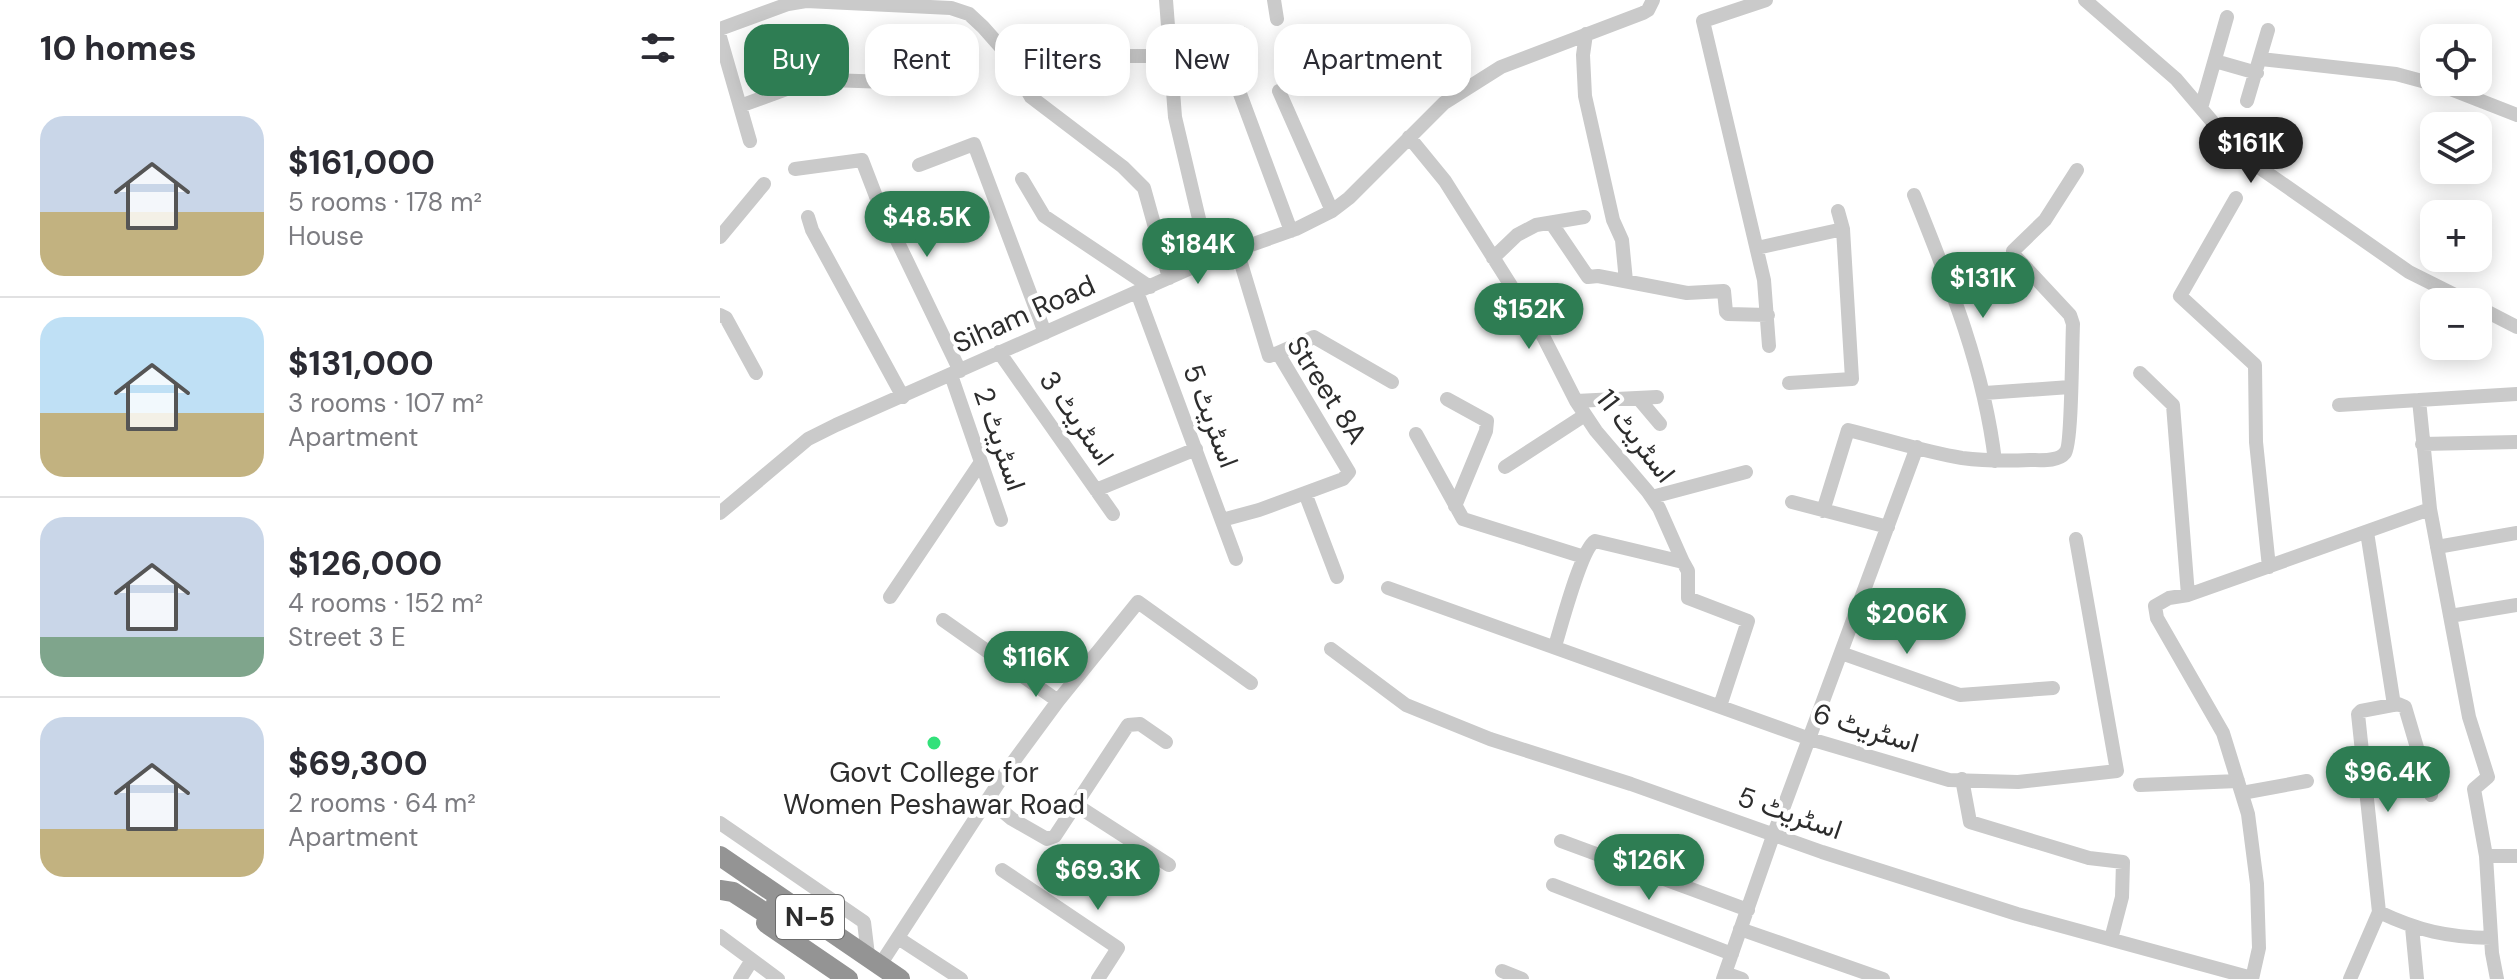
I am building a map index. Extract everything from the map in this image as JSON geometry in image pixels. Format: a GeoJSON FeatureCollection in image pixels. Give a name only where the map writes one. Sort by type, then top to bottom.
{"type":"FeatureCollection","features":[{"type":"Feature","properties":{"kind":"highway","name":"N-5"},"geometry":{"type":"LineString","coordinates":[[721,857],[900,979]]}},
{"type":"Feature","properties":{"kind":"highway"},"geometry":{"type":"LineString","coordinates":[[720,890],[733,892],[781,923],[786,924],[790,919],[789,912],[728,870],[721,857]]}},
{"type":"Feature","properties":{"kind":"highway","name":"N-5"},"geometry":{"type":"LineString","coordinates":[[720,890],[830,972],[848,979]]}},
{"type":"Feature","properties":{"kind":"highway"},"geometry":{"type":"LineString","coordinates":[[864,979],[835,956],[836,945],[841,944],[869,963],[874,960]]}},
{"type":"Feature","properties":{"kind":"street"},"geometry":{"type":"LineString","coordinates":[[1166,0],[1168,24]]}},
{"type":"Feature","properties":{"kind":"street"},"geometry":{"type":"LineString","coordinates":[[1274,0],[1277,19]]}},
{"type":"Feature","properties":{"kind":"street","name":"Siham Road"},"geometry":{"type":"LineString","coordinates":[[720,513],[808,439],[836,425],[1211,259],[1291,231],[1332,211],[1349,198],[1444,103],[1501,67],[1643,13],[1653,0]]}},
{"type":"Feature","properties":{"kind":"street"},"geometry":{"type":"LineString","coordinates":[[1766,0],[1703,21],[1757,248],[1768,315],[1769,346]]}},
{"type":"Feature","properties":{"kind":"street"},"geometry":{"type":"LineString","coordinates":[[2085,0],[2176,79],[2228,140],[2260,168],[2409,272],[2441,288]]}},
{"type":"Feature","properties":{"kind":"street"},"geometry":{"type":"LineString","coordinates":[[720,29],[788,4],[806,1],[951,8],[969,14],[1006,53],[1031,97],[1123,167],[1144,188],[1169,278]]}},
{"type":"Feature","properties":{"kind":"street"},"geometry":{"type":"LineString","coordinates":[[2201,108],[2227,17]]}},
{"type":"Feature","properties":{"kind":"street"},"geometry":{"type":"LineString","coordinates":[[2247,101],[2268,30]]}},
{"type":"Feature","properties":{"kind":"street"},"geometry":{"type":"LineString","coordinates":[[1586,34],[1583,55],[1585,96],[1613,220],[1622,240],[1626,281]]}},
{"type":"Feature","properties":{"kind":"street"},"geometry":{"type":"LineString","coordinates":[[720,37],[750,141]]}},
{"type":"Feature","properties":{"kind":"street"},"geometry":{"type":"LineString","coordinates":[[2215,61],[2396,74],[2448,88],[2517,115]]}},
{"type":"Feature","properties":{"kind":"street"},"geometry":{"type":"LineString","coordinates":[[740,106],[810,82],[865,81]]}},
{"type":"Feature","properties":{"kind":"street"},"geometry":{"type":"LineString","coordinates":[[1174,96],[1175,117],[1211,259]]}},
{"type":"Feature","properties":{"kind":"street"},"geometry":{"type":"LineString","coordinates":[[1241,96],[1291,231]]}},
{"type":"Feature","properties":{"kind":"street"},"geometry":{"type":"LineString","coordinates":[[1281,96],[1332,211]]}},
{"type":"Feature","properties":{"kind":"street","name":"اسٹریٹ 11"},"geometry":{"type":"LineString","coordinates":[[1409,137],[1445,181],[1544,338],[1585,415],[1652,497],[1680,562],[1688,571],[1688,598],[1748,621],[1720,706]]}},
{"type":"Feature","properties":{"kind":"street"},"geometry":{"type":"LineString","coordinates":[[919,165],[974,144],[1045,333]]}},
{"type":"Feature","properties":{"kind":"street","name":"اسٹریٹ 2"},"geometry":{"type":"LineString","coordinates":[[795,169],[862,160],[955,373],[1001,520]]}},
{"type":"Feature","properties":{"kind":"street"},"geometry":{"type":"LineString","coordinates":[[1823,511],[1848,430],[1961,458],[1995,461],[2055,459],[2065,454],[2071,428],[2073,324],[2070,315],[2013,251],[2045,220],[2077,170]]}},
{"type":"Feature","properties":{"kind":"street"},"geometry":{"type":"LineString","coordinates":[[1022,179],[1044,216],[1143,289]]}},
{"type":"Feature","properties":{"kind":"street"},"geometry":{"type":"LineString","coordinates":[[720,237],[764,184]]}},
{"type":"Feature","properties":{"kind":"street"},"geometry":{"type":"LineString","coordinates":[[1914,195],[1958,302],[1985,393],[1995,461]]}},
{"type":"Feature","properties":{"kind":"street"},"geometry":{"type":"LineString","coordinates":[[2236,198],[2180,296],[2255,365],[2256,442],[2269,567]]}},
{"type":"Feature","properties":{"kind":"street"},"geometry":{"type":"LineString","coordinates":[[1789,383],[1852,379],[1843,229],[1838,211]]}},
{"type":"Feature","properties":{"kind":"street"},"geometry":{"type":"LineString","coordinates":[[808,217],[812,230],[903,397]]}},
{"type":"Feature","properties":{"kind":"street"},"geometry":{"type":"LineString","coordinates":[[1493,258],[1536,225],[1584,217]]}},
{"type":"Feature","properties":{"kind":"street"},"geometry":{"type":"LineString","coordinates":[[1552,224],[1588,277],[1687,293],[1724,291],[1728,314],[1768,315]]}},
{"type":"Feature","properties":{"kind":"street"},"geometry":{"type":"LineString","coordinates":[[1757,248],[1843,229]]}},
{"type":"Feature","properties":{"kind":"street","name":"Street 8A"},"geometry":{"type":"LineString","coordinates":[[1222,520],[1259,510],[1343,479],[1349,472],[1278,353],[1269,356],[1237,250]]}},
{"type":"Feature","properties":{"kind":"street","name":"اسٹریٹ 5"},"geometry":{"type":"LineString","coordinates":[[1143,289],[1236,559]]}},
{"type":"Feature","properties":{"kind":"street"},"geometry":{"type":"LineString","coordinates":[[2492,314],[2517,327]]}},
{"type":"Feature","properties":{"kind":"street"},"geometry":{"type":"LineString","coordinates":[[720,315],[726,318],[756,373]]}},
{"type":"Feature","properties":{"kind":"street"},"geometry":{"type":"LineString","coordinates":[[1278,353],[1314,337],[1392,382]]}},
{"type":"Feature","properties":{"kind":"street","name":"اسٹریٹ 3"},"geometry":{"type":"LineString","coordinates":[[999,352],[1113,514]]}},
{"type":"Feature","properties":{"kind":"street"},"geometry":{"type":"LineString","coordinates":[[2140,373],[2173,405],[2188,595]]}},
{"type":"Feature","properties":{"kind":"street"},"geometry":{"type":"LineString","coordinates":[[1985,393],[2070,387]]}},
{"type":"Feature","properties":{"kind":"street"},"geometry":{"type":"LineString","coordinates":[[2339,405],[2517,394]]}},
{"type":"Feature","properties":{"kind":"street"},"geometry":{"type":"LineString","coordinates":[[1576,401],[1657,397]]}},
{"type":"Feature","properties":{"kind":"street"},"geometry":{"type":"LineString","coordinates":[[1638,398],[1660,424]]}},
{"type":"Feature","properties":{"kind":"street"},"geometry":{"type":"LineString","coordinates":[[1447,399],[1487,421],[1486,431],[1455,506]]}},
{"type":"Feature","properties":{"kind":"street"},"geometry":{"type":"LineString","coordinates":[[2419,400],[2430,509],[2469,717],[2488,777],[2474,789],[2486,856],[2497,979]]}},
{"type":"Feature","properties":{"kind":"street"},"geometry":{"type":"LineString","coordinates":[[1505,467],[1585,415]]}},
{"type":"Feature","properties":{"kind":"street"},"geometry":{"type":"LineString","coordinates":[[1416,434],[1463,519],[1584,557]]}},
{"type":"Feature","properties":{"kind":"street"},"geometry":{"type":"LineString","coordinates":[[2422,444],[2517,442]]}},
{"type":"Feature","properties":{"kind":"street"},"geometry":{"type":"LineString","coordinates":[[1742,979],[1724,976],[1917,447]]}},
{"type":"Feature","properties":{"kind":"street"},"geometry":{"type":"LineString","coordinates":[[1096,490],[1196,449]]}},
{"type":"Feature","properties":{"kind":"street"},"geometry":{"type":"LineString","coordinates":[[890,597],[981,462]]}},
{"type":"Feature","properties":{"kind":"street"},"geometry":{"type":"LineString","coordinates":[[1652,497],[1746,472]]}},
{"type":"Feature","properties":{"kind":"street"},"geometry":{"type":"LineString","coordinates":[[1305,493],[1337,577]]}},
{"type":"Feature","properties":{"kind":"street"},"geometry":{"type":"LineString","coordinates":[[1792,502],[1888,527]]}},
{"type":"Feature","properties":{"kind":"street"},"geometry":{"type":"LineString","coordinates":[[2252,978],[2259,948],[2257,884],[2248,814],[2223,733],[2157,618],[2155,606],[2169,598],[2188,595],[2430,509]]}},
{"type":"Feature","properties":{"kind":"street"},"geometry":{"type":"LineString","coordinates":[[2367,532],[2394,705]]}},
{"type":"Feature","properties":{"kind":"street"},"geometry":{"type":"LineString","coordinates":[[2437,547],[2517,533]]}},
{"type":"Feature","properties":{"kind":"street","name":"اسٹریٹ 6"},"geometry":{"type":"LineString","coordinates":[[1388,588],[1810,739],[1949,780],[2018,782],[2117,771],[2076,539]]}},
{"type":"Feature","properties":{"kind":"street"},"geometry":{"type":"LineString","coordinates":[[1555,646],[1588,546],[1595,541],[1680,562]]}},
{"type":"Feature","properties":{"kind":"street"},"geometry":{"type":"LineString","coordinates":[[720,823],[864,922],[874,960],[898,938],[988,799],[1058,701],[1138,602],[1251,683]]}},
{"type":"Feature","properties":{"kind":"street"},"geometry":{"type":"LineString","coordinates":[[2450,616],[2517,605]]}},
{"type":"Feature","properties":{"kind":"street"},"geometry":{"type":"LineString","coordinates":[[943,620],[1058,701]]}},
{"type":"Feature","properties":{"kind":"street","name":"اسٹریٹ 5"},"geometry":{"type":"LineString","coordinates":[[1331,649],[1406,705],[1447,723],[1631,784],[1773,836],[2017,914],[2252,978]]}},
{"type":"Feature","properties":{"kind":"street"},"geometry":{"type":"LineString","coordinates":[[1841,653],[1960,695],[2053,688]]}},
{"type":"Feature","properties":{"kind":"street"},"geometry":{"type":"LineString","coordinates":[[2350,979],[2379,912],[2358,714],[2361,711],[2394,705],[2405,707],[2431,795]]}},
{"type":"Feature","properties":{"kind":"street"},"geometry":{"type":"LineString","coordinates":[[988,799],[1012,819],[1047,839],[1055,836],[1128,725],[1140,724],[1166,742]]}},
{"type":"Feature","properties":{"kind":"street"},"geometry":{"type":"LineString","coordinates":[[1962,779],[1970,822],[2089,858],[2123,862],[2122,897],[2111,939]]}},
{"type":"Feature","properties":{"kind":"street"},"geometry":{"type":"LineString","coordinates":[[2140,785],[2240,787],[2307,781]]}},
{"type":"Feature","properties":{"kind":"street"},"geometry":{"type":"LineString","coordinates":[[1076,805],[1169,865]]}},
{"type":"Feature","properties":{"kind":"street"},"geometry":{"type":"LineString","coordinates":[[1561,841],[1748,910]]}},
{"type":"Feature","properties":{"kind":"street"},"geometry":{"type":"LineString","coordinates":[[2486,856],[2517,856]]}},
{"type":"Feature","properties":{"kind":"street"},"geometry":{"type":"LineString","coordinates":[[1002,870],[1118,948],[1098,979]]}},
{"type":"Feature","properties":{"kind":"street"},"geometry":{"type":"LineString","coordinates":[[1553,885],[1732,954]]}},
{"type":"Feature","properties":{"kind":"street"},"geometry":{"type":"LineString","coordinates":[[2379,912],[2412,927],[2449,937],[2491,938]]}},
{"type":"Feature","properties":{"kind":"street"},"geometry":{"type":"LineString","coordinates":[[2412,927],[2417,979]]}},
{"type":"Feature","properties":{"kind":"street"},"geometry":{"type":"LineString","coordinates":[[1740,929],[1883,979]]}},
{"type":"Feature","properties":{"kind":"street"},"geometry":{"type":"LineString","coordinates":[[720,936],[778,979]]}},
{"type":"Feature","properties":{"kind":"street"},"geometry":{"type":"LineString","coordinates":[[898,938],[961,979]]}},
{"type":"Feature","properties":{"kind":"street"},"geometry":{"type":"LineString","coordinates":[[740,979],[752,960]]}},
{"type":"Feature","properties":{"kind":"street"},"geometry":{"type":"LineString","coordinates":[[1502,971],[1522,979]]}},
{"type":"Feature","properties":{"kind":"place","name":"Govt College for Women Peshawar Road"},"geometry":{"type":"Point","coordinates":[934,743]}}]}
